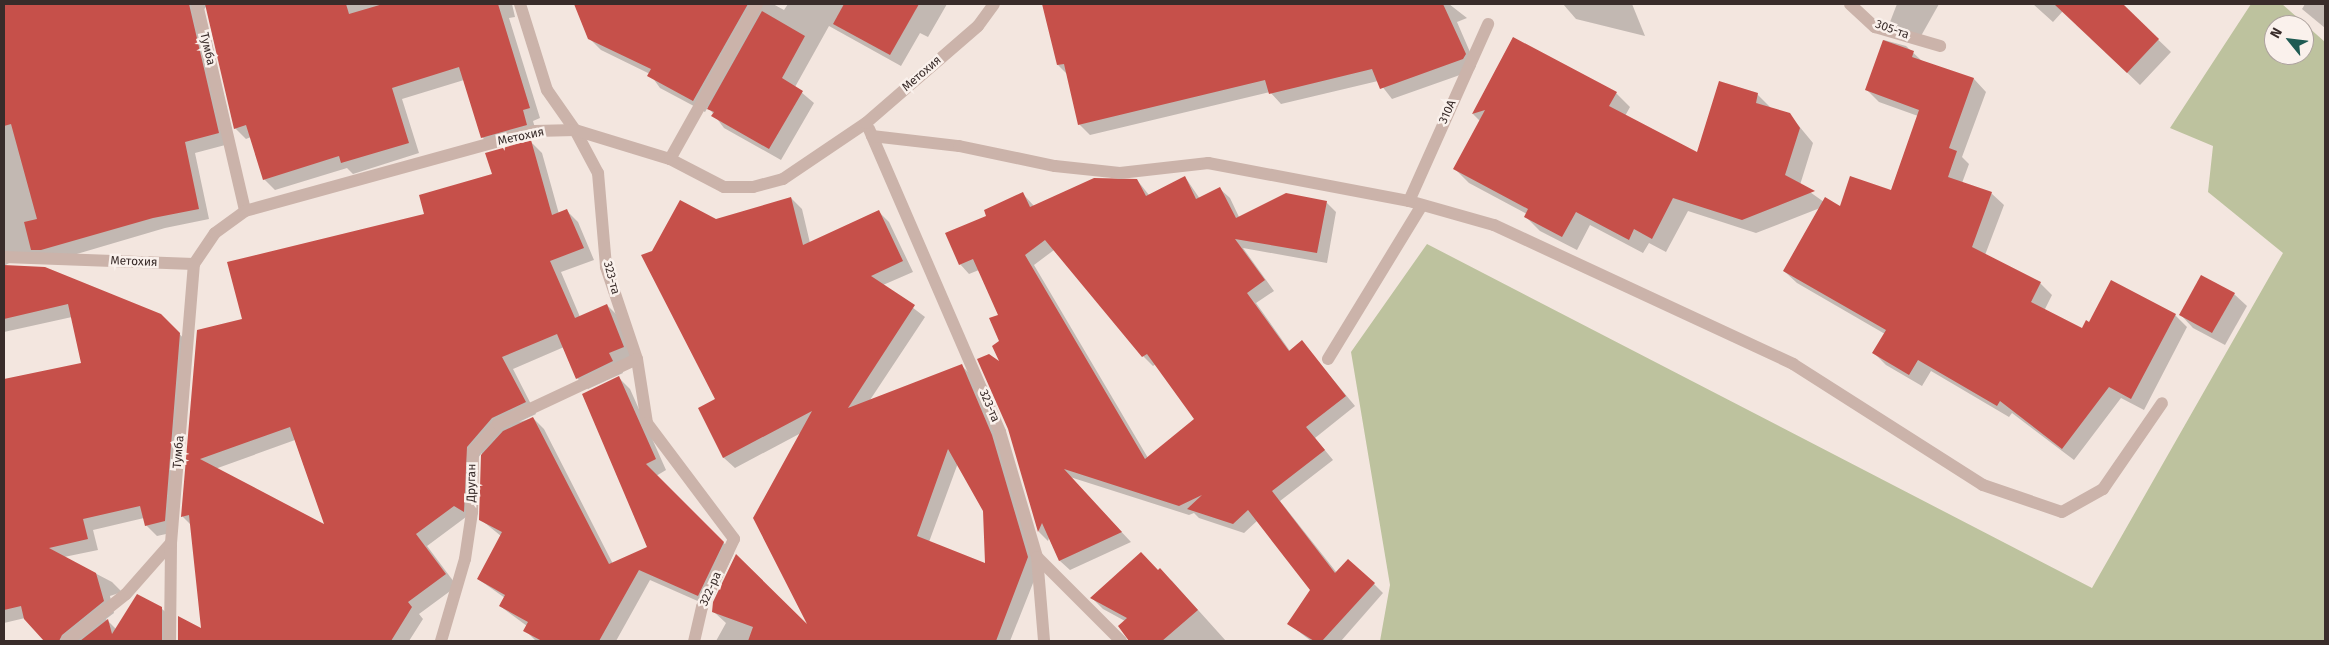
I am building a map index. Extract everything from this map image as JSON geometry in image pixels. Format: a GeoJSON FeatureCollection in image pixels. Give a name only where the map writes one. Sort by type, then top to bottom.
{"type":"FeatureCollection","features":[{"type":"Feature","properties":{"kind":"street","name":"Тумба"},"geometry":{"type":"LineString","coordinates":[[197,4],[245,210]]}},
{"type":"Feature","properties":{"kind":"street","name":"323-та"},"geometry":{"type":"LineString","coordinates":[[520,4],[547,90],[575,130],[598,173],[606,267],[637,359],[647,423],[734,538]]}},
{"type":"Feature","properties":{"kind":"street"},"geometry":{"type":"LineString","coordinates":[[670,159],[757,4]]}},
{"type":"Feature","properties":{"kind":"street","name":"Метохия"},"geometry":{"type":"LineString","coordinates":[[4,257],[194,264],[215,233],[245,210],[535,132],[575,130],[670,159],[724,187],[753,187],[783,179],[866,123],[978,26],[994,4]]}},
{"type":"Feature","properties":{"kind":"street","name":"305-та"},"geometry":{"type":"LineString","coordinates":[[1850,4],[1875,27],[1940,46]]}},
{"type":"Feature","properties":{"kind":"street","name":"310А"},"geometry":{"type":"LineString","coordinates":[[1409,201],[1488,24]]}},
{"type":"Feature","properties":{"kind":"street","name":"323-та"},"geometry":{"type":"LineString","coordinates":[[866,123],[1000,432],[1037,557],[1044,641]]}},
{"type":"Feature","properties":{"kind":"street"},"geometry":{"type":"LineString","coordinates":[[872,136],[959,146],[1055,166],[1120,173],[1208,163],[1409,201],[1494,225],[1793,364],[1983,485],[2062,512],[2103,489],[2162,403]]}},
{"type":"Feature","properties":{"kind":"street"},"geometry":{"type":"LineString","coordinates":[[1328,359],[1422,205]]}},
{"type":"Feature","properties":{"kind":"street","name":"Тумба"},"geometry":{"type":"LineString","coordinates":[[170,641],[171,542],[194,264]]}},
{"type":"Feature","properties":{"kind":"street","name":"Друган"},"geometry":{"type":"LineString","coordinates":[[440,641],[465,559],[472,512],[473,452],[498,424],[637,359]]}},
{"type":"Feature","properties":{"kind":"street","name":"322-ра"},"geometry":{"type":"LineString","coordinates":[[694,641],[702,607],[734,538]]}},
{"type":"Feature","properties":{"kind":"street"},"geometry":{"type":"LineString","coordinates":[[67,641],[126,594],[171,542]]}},
{"type":"Feature","properties":{"kind":"street","name":"323-та"},"geometry":{"type":"LineString","coordinates":[[1037,557],[1121,641]]}},
{"type":"Feature","properties":{"kind":"green space"},"geometry":{"type":"Polygon","coordinates":[[[2251,4],[2282,4],[2294,15],[2264,15],[2264,65],[2314,65],[2314,32],[2325,42],[2325,641],[1380,641],[1390,585],[1351,352],[1427,244],[2092,588],[2283,253],[2208,192],[2213,146],[2170,128],[2251,4]]]}},
{"type":"Feature","properties":{"kind":"building"},"geometry":{"type":"Polygon","coordinates":[[[4,4],[189,4],[219,133],[185,142],[199,209],[153,218],[41,250],[31,250],[24,222],[37,219],[11,124],[4,126],[4,4]]]}},
{"type":"Feature","properties":{"kind":"building"},"geometry":{"type":"Polygon","coordinates":[[[205,4],[346,4],[349,14],[383,4],[498,4],[530,108],[523,110],[527,125],[481,138],[459,67],[392,88],[409,143],[341,163],[339,156],[263,180],[246,125],[234,129],[205,4]]]}},
{"type":"Feature","properties":{"kind":"building"},"geometry":{"type":"Polygon","coordinates":[[[574,4],[748,4],[693,101],[647,76],[651,69],[588,39],[574,4]]]}},
{"type":"Feature","properties":{"kind":"building"},"geometry":{"type":"Polygon","coordinates":[[[844,4],[919,4],[890,55],[833,24],[844,4]]]}},
{"type":"Feature","properties":{"kind":"building"},"geometry":{"type":"Polygon","coordinates":[[[1042,4],[1443,4],[1466,54],[1463,59],[1380,89],[1372,69],[1269,94],[1265,80],[1078,125],[1064,64],[1057,65],[1042,4]]]}},
{"type":"Feature","properties":{"kind":"building"},"geometry":{"type":"Polygon","coordinates":[[[2054,4],[2123,4],[2159,39],[2127,73],[2054,4]]]}},
{"type":"Feature","properties":{"kind":"building"},"geometry":{"type":"Polygon","coordinates":[[[762,11],[805,36],[782,78],[803,91],[769,149],[711,116],[714,112],[707,109],[762,11]]]}},
{"type":"Feature","properties":{"kind":"building"},"geometry":{"type":"Polygon","coordinates":[[[1513,37],[1617,92],[1609,106],[1697,152],[1719,81],[1758,93],[1756,103],[1790,113],[1800,128],[1785,175],[1815,191],[1742,220],[1673,198],[1652,239],[1634,229],[1629,240],[1576,212],[1562,237],[1524,217],[1528,209],[1453,169],[1485,110],[1472,114],[1513,37]]]}},
{"type":"Feature","properties":{"kind":"building"},"geometry":{"type":"Polygon","coordinates":[[[1883,40],[1914,51],[1912,57],[1974,78],[1949,148],[1957,151],[1948,177],[1992,192],[1972,247],[2041,282],[2031,302],[2082,328],[2086,320],[2089,322],[2111,280],[2176,314],[2131,399],[2109,387],[2062,449],[2000,401],[1997,406],[1918,360],[1909,375],[1872,353],[1886,330],[1783,271],[1825,197],[1840,206],[1850,176],[1891,190],[1919,110],[1865,90],[1883,40]]]}},
{"type":"Feature","properties":{"kind":"building"},"geometry":{"type":"Polygon","coordinates":[[[531,140],[552,215],[567,209],[584,248],[550,261],[575,318],[607,304],[624,347],[609,353],[613,361],[576,379],[557,334],[502,357],[526,402],[492,418],[467,447],[464,512],[454,506],[416,534],[446,574],[408,602],[412,607],[391,641],[178,641],[178,616],[201,628],[189,515],[181,517],[197,330],[242,319],[227,262],[424,214],[419,195],[492,174],[485,153],[531,140]],[[290,427],[200,459],[324,524],[290,427]]]}},
{"type":"Feature","properties":{"kind":"building"},"geometry":{"type":"Polygon","coordinates":[[[1185,176],[1196,199],[1220,187],[1236,218],[1286,193],[1327,201],[1317,253],[1235,239],[1265,280],[1247,293],[1289,351],[1302,340],[1346,396],[1306,427],[1325,450],[1272,491],[1335,573],[1348,559],[1375,583],[1322,641],[1314,641],[1287,624],[1310,590],[1248,510],[1233,524],[1187,509],[1202,495],[1179,506],[1064,469],[1122,532],[1059,561],[1042,523],[1038,532],[1008,429],[977,359],[989,354],[999,361],[992,346],[999,341],[989,318],[998,315],[973,259],[959,265],[945,233],[986,216],[984,210],[1023,192],[1030,207],[1094,178],[1137,179],[1146,196],[1185,176]],[[1045,240],[1025,255],[1145,459],[1194,419],[1147,354],[1142,357],[1045,240]]]}},
{"type":"Feature","properties":{"kind":"building"},"geometry":{"type":"Polygon","coordinates":[[[791,197],[803,245],[879,210],[903,261],[871,276],[915,305],[848,408],[962,364],[992,435],[1028,557],[996,641],[748,641],[753,627],[712,612],[713,602],[736,554],[807,624],[753,518],[812,411],[723,458],[698,408],[715,399],[641,255],[652,251],[680,200],[716,219],[791,197]],[[948,449],[917,536],[985,563],[983,511],[948,449]]]}},
{"type":"Feature","properties":{"kind":"building"},"geometry":{"type":"Polygon","coordinates":[[[4,265],[45,267],[161,314],[180,333],[165,521],[145,526],[140,506],[83,519],[88,539],[49,548],[96,573],[104,601],[62,635],[59,641],[44,641],[24,619],[21,606],[4,610],[4,379],[81,363],[68,304],[4,319],[4,265]]]}},
{"type":"Feature","properties":{"kind":"building"},"geometry":{"type":"Polygon","coordinates":[[[2201,275],[2235,293],[2212,333],[2179,315],[2201,275]]]}},
{"type":"Feature","properties":{"kind":"building"},"geometry":{"type":"Polygon","coordinates":[[[619,376],[656,459],[646,464],[724,542],[698,596],[639,570],[599,641],[542,641],[523,631],[528,622],[499,606],[505,595],[477,579],[502,532],[479,520],[481,455],[503,431],[533,417],[609,564],[647,547],[582,394],[619,376]]]}},
{"type":"Feature","properties":{"kind":"building"},"geometry":{"type":"Polygon","coordinates":[[[1141,552],[1158,570],[1160,568],[1198,610],[1162,641],[1129,641],[1118,626],[1127,618],[1090,598],[1141,552]]]}},
{"type":"Feature","properties":{"kind":"building"},"geometry":{"type":"Polygon","coordinates":[[[137,594],[162,607],[162,641],[80,641],[108,619],[112,634],[137,594]]]}}]}
